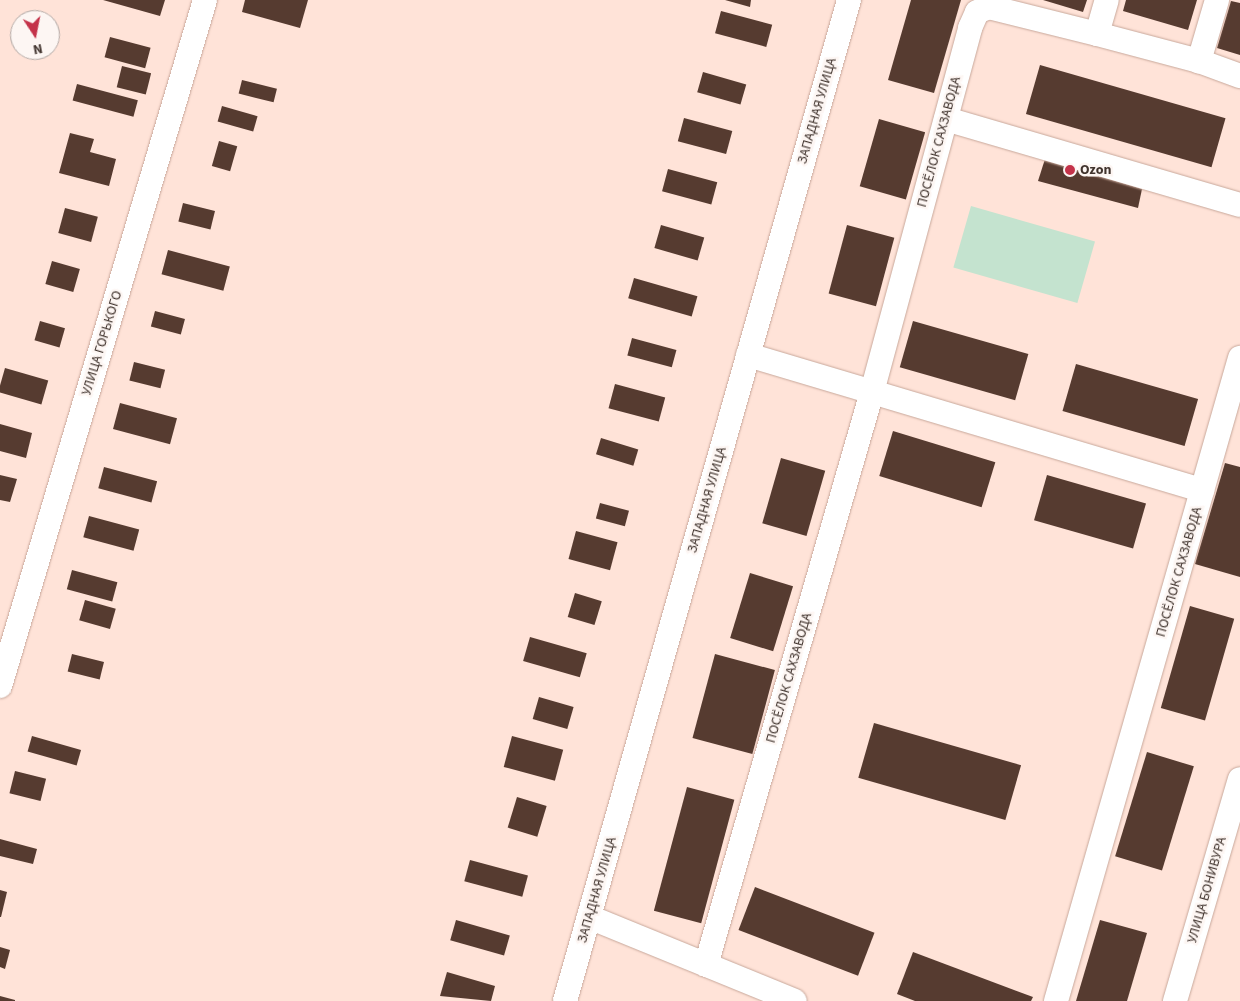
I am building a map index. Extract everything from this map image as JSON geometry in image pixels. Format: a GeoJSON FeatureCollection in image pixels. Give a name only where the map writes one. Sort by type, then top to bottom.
{"type":"FeatureCollection","features":[{"type":"Feature","properties":{"kind":"street","name":"УЛИЦА ГОРЬКОГО"},"geometry":{"type":"LineString","coordinates":[[0,686],[205,0]]}},
{"type":"Feature","properties":{"kind":"street","name":"ЗАПАДНАЯ УЛИЦА"},"geometry":{"type":"LineString","coordinates":[[565,1001],[849,0]]}},
{"type":"Feature","properties":{"kind":"street"},"geometry":{"type":"LineString","coordinates":[[1096,34],[1107,0]]}},
{"type":"Feature","properties":{"kind":"street"},"geometry":{"type":"LineString","coordinates":[[1199,61],[1218,0]]}},
{"type":"Feature","properties":{"kind":"street","name":"ПОСЁЛОК САХЗАВОДА"},"geometry":{"type":"LineString","coordinates":[[706,965],[872,392],[976,12],[990,7],[1199,61],[1240,76]]}},
{"type":"Feature","properties":{"kind":"street"},"geometry":{"type":"LineString","coordinates":[[946,118],[1240,205]]}},
{"type":"Feature","properties":{"kind":"street","name":"ПОСЁЛОК САХЗАВОДА"},"geometry":{"type":"LineString","coordinates":[[748,355],[1202,490]]}},
{"type":"Feature","properties":{"kind":"street","name":"ПОСЁЛОК САХЗАВОДА"},"geometry":{"type":"LineString","coordinates":[[1056,1001],[1240,358]]}},
{"type":"Feature","properties":{"kind":"street","name":"УЛИЦА БОНИВУРА"},"geometry":{"type":"LineString","coordinates":[[1175,1001],[1240,779]]}},
{"type":"Feature","properties":{"kind":"street"},"geometry":{"type":"LineString","coordinates":[[589,917],[795,1001]]}},
{"type":"Feature","properties":{"kind":"green space"},"geometry":{"type":"Polygon","coordinates":[[[971,206],[1095,242],[1077,303],[953,268],[971,206]]]}},
{"type":"Feature","properties":{"kind":"building"},"geometry":{"type":"Polygon","coordinates":[[[103,0],[165,0],[160,16],[103,0]]]}},
{"type":"Feature","properties":{"kind":"building"},"geometry":{"type":"Polygon","coordinates":[[[245,0],[308,0],[300,28],[242,12],[245,0]]]}},
{"type":"Feature","properties":{"kind":"building"},"geometry":{"type":"Polygon","coordinates":[[[725,0],[751,0],[750,7],[725,0]]]}},
{"type":"Feature","properties":{"kind":"building"},"geometry":{"type":"Polygon","coordinates":[[[911,0],[961,0],[934,93],[888,80],[911,0]]]}},
{"type":"Feature","properties":{"kind":"building"},"geometry":{"type":"Polygon","coordinates":[[[1043,0],[1087,0],[1083,12],[1043,0]]]}},
{"type":"Feature","properties":{"kind":"building"},"geometry":{"type":"Polygon","coordinates":[[[1126,0],[1197,0],[1188,30],[1123,11],[1126,0]]]}},
{"type":"Feature","properties":{"kind":"building"},"geometry":{"type":"Polygon","coordinates":[[[1231,1],[1240,3],[1240,55],[1217,48],[1231,1]]]}},
{"type":"Feature","properties":{"kind":"building"},"geometry":{"type":"Polygon","coordinates":[[[721,11],[772,25],[766,47],[715,33],[721,11]]]}},
{"type":"Feature","properties":{"kind":"building"},"geometry":{"type":"Polygon","coordinates":[[[110,37],[151,48],[145,68],[105,57],[110,37]]]}},
{"type":"Feature","properties":{"kind":"building"},"geometry":{"type":"Polygon","coordinates":[[[1040,65],[1226,118],[1211,167],[1026,114],[1040,65]]]}},
{"type":"Feature","properties":{"kind":"building"},"geometry":{"type":"Polygon","coordinates":[[[122,66],[151,73],[146,95],[117,87],[122,66]]]}},
{"type":"Feature","properties":{"kind":"building"},"geometry":{"type":"Polygon","coordinates":[[[703,72],[746,84],[740,105],[697,92],[703,72]]]}},
{"type":"Feature","properties":{"kind":"building"},"geometry":{"type":"Polygon","coordinates":[[[242,80],[277,89],[274,102],[239,94],[242,80]]]}},
{"type":"Feature","properties":{"kind":"building"},"geometry":{"type":"Polygon","coordinates":[[[77,84],[138,100],[133,117],[73,100],[77,84]]]}},
{"type":"Feature","properties":{"kind":"building"},"geometry":{"type":"Polygon","coordinates":[[[222,106],[258,116],[253,132],[218,121],[222,106]]]}},
{"type":"Feature","properties":{"kind":"building"},"geometry":{"type":"Polygon","coordinates":[[[684,118],[732,131],[726,154],[678,141],[684,118]]]}},
{"type":"Feature","properties":{"kind":"building"},"geometry":{"type":"Polygon","coordinates":[[[879,119],[925,132],[906,200],[860,186],[879,119]]]}},
{"type":"Feature","properties":{"kind":"building"},"geometry":{"type":"Polygon","coordinates":[[[70,133],[94,139],[90,152],[116,159],[109,186],[59,173],[70,133]]]}},
{"type":"Feature","properties":{"kind":"building"},"geometry":{"type":"Polygon","coordinates":[[[219,141],[237,146],[230,171],[212,166],[219,141]]]}},
{"type":"Feature","properties":{"kind":"building"},"geometry":{"type":"Polygon","coordinates":[[[1045,159],[1142,189],[1138,208],[1038,181],[1045,159]]]}},
{"type":"Feature","properties":{"kind":"building"},"geometry":{"type":"Polygon","coordinates":[[[668,169],[717,182],[711,204],[662,191],[668,169]]]}},
{"type":"Feature","properties":{"kind":"building"},"geometry":{"type":"Polygon","coordinates":[[[183,203],[215,211],[210,229],[178,221],[183,203]]]}},
{"type":"Feature","properties":{"kind":"building"},"geometry":{"type":"Polygon","coordinates":[[[65,208],[98,217],[91,242],[58,233],[65,208]]]}},
{"type":"Feature","properties":{"kind":"building"},"geometry":{"type":"Polygon","coordinates":[[[661,225],[704,237],[698,260],[654,248],[661,225]]]}},
{"type":"Feature","properties":{"kind":"building"},"geometry":{"type":"Polygon","coordinates":[[[847,225],[894,238],[876,306],[829,294],[847,225]]]}},
{"type":"Feature","properties":{"kind":"building"},"geometry":{"type":"Polygon","coordinates":[[[168,250],[230,267],[223,291],[162,274],[168,250]]]}},
{"type":"Feature","properties":{"kind":"building"},"geometry":{"type":"Polygon","coordinates":[[[52,261],[80,269],[73,292],[45,284],[52,261]]]}},
{"type":"Feature","properties":{"kind":"building"},"geometry":{"type":"Polygon","coordinates":[[[634,278],[697,296],[692,316],[628,298],[634,278]]]}},
{"type":"Feature","properties":{"kind":"building"},"geometry":{"type":"Polygon","coordinates":[[[155,311],[185,319],[181,334],[151,326],[155,311]]]}},
{"type":"Feature","properties":{"kind":"building"},"geometry":{"type":"Polygon","coordinates":[[[40,321],[65,328],[59,347],[34,340],[40,321]]]}},
{"type":"Feature","properties":{"kind":"building"},"geometry":{"type":"Polygon","coordinates":[[[913,321],[1028,354],[1015,400],[900,367],[913,321]]]}},
{"type":"Feature","properties":{"kind":"building"},"geometry":{"type":"Polygon","coordinates":[[[632,338],[676,350],[672,367],[627,355],[632,338]]]}},
{"type":"Feature","properties":{"kind":"building"},"geometry":{"type":"Polygon","coordinates":[[[134,362],[165,370],[160,388],[129,380],[134,362]]]}},
{"type":"Feature","properties":{"kind":"building"},"geometry":{"type":"Polygon","coordinates":[[[1076,364],[1198,399],[1185,446],[1062,411],[1076,364]]]}},
{"type":"Feature","properties":{"kind":"building"},"geometry":{"type":"Polygon","coordinates":[[[5,368],[48,380],[41,404],[0,393],[5,368]]]}},
{"type":"Feature","properties":{"kind":"building"},"geometry":{"type":"Polygon","coordinates":[[[615,384],[665,397],[659,422],[609,408],[615,384]]]}},
{"type":"Feature","properties":{"kind":"building"},"geometry":{"type":"Polygon","coordinates":[[[120,403],[177,418],[170,444],[113,429],[120,403]]]}},
{"type":"Feature","properties":{"kind":"building"},"geometry":{"type":"Polygon","coordinates":[[[0,424],[32,433],[26,458],[0,451],[0,424]]]}},
{"type":"Feature","properties":{"kind":"building"},"geometry":{"type":"Polygon","coordinates":[[[893,431],[995,462],[982,507],[879,476],[893,431]]]}},
{"type":"Feature","properties":{"kind":"building"},"geometry":{"type":"Polygon","coordinates":[[[601,438],[638,449],[633,466],[596,454],[601,438]]]}},
{"type":"Feature","properties":{"kind":"building"},"geometry":{"type":"Polygon","coordinates":[[[781,458],[825,471],[806,536],[762,523],[781,458]]]}},
{"type":"Feature","properties":{"kind":"building"},"geometry":{"type":"Polygon","coordinates":[[[1225,463],[1240,467],[1240,577],[1195,564],[1225,463]]]}},
{"type":"Feature","properties":{"kind":"building"},"geometry":{"type":"Polygon","coordinates":[[[104,467],[157,481],[151,502],[98,488],[104,467]]]}},
{"type":"Feature","properties":{"kind":"building"},"geometry":{"type":"Polygon","coordinates":[[[0,475],[17,479],[10,502],[0,500],[0,475]]]}},
{"type":"Feature","properties":{"kind":"building"},"geometry":{"type":"Polygon","coordinates":[[[1047,475],[1146,503],[1133,549],[1034,520],[1047,475]]]}},
{"type":"Feature","properties":{"kind":"building"},"geometry":{"type":"Polygon","coordinates":[[[600,503],[629,511],[625,526],[596,518],[600,503]]]}},
{"type":"Feature","properties":{"kind":"building"},"geometry":{"type":"Polygon","coordinates":[[[89,516],[139,529],[134,551],[83,537],[89,516]]]}},
{"type":"Feature","properties":{"kind":"building"},"geometry":{"type":"Polygon","coordinates":[[[576,531],[618,542],[610,570],[568,559],[576,531]]]}},
{"type":"Feature","properties":{"kind":"building"},"geometry":{"type":"Polygon","coordinates":[[[72,570],[117,582],[112,601],[67,589],[72,570]]]}},
{"type":"Feature","properties":{"kind":"building"},"geometry":{"type":"Polygon","coordinates":[[[750,573],[793,586],[773,651],[730,638],[750,573]]]}},
{"type":"Feature","properties":{"kind":"building"},"geometry":{"type":"Polygon","coordinates":[[[575,593],[602,601],[594,625],[568,617],[575,593]]]}},
{"type":"Feature","properties":{"kind":"building"},"geometry":{"type":"Polygon","coordinates":[[[85,600],[116,609],[110,629],[79,620],[85,600]]]}},
{"type":"Feature","properties":{"kind":"building"},"geometry":{"type":"Polygon","coordinates":[[[1190,606],[1234,619],[1205,721],[1161,708],[1190,606]]]}},
{"type":"Feature","properties":{"kind":"building"},"geometry":{"type":"Polygon","coordinates":[[[530,637],[587,653],[580,677],[523,661],[530,637]]]}},
{"type":"Feature","properties":{"kind":"building"},"geometry":{"type":"Polygon","coordinates":[[[72,654],[104,662],[100,679],[68,671],[72,654]]]}},
{"type":"Feature","properties":{"kind":"building"},"geometry":{"type":"Polygon","coordinates":[[[715,654],[775,670],[752,754],[692,738],[715,654]]]}},
{"type":"Feature","properties":{"kind":"building"},"geometry":{"type":"Polygon","coordinates":[[[539,697],[574,707],[567,729],[533,719],[539,697]]]}},
{"type":"Feature","properties":{"kind":"building"},"geometry":{"type":"Polygon","coordinates":[[[874,723],[1021,765],[1005,820],[858,778],[874,723]]]}},
{"type":"Feature","properties":{"kind":"building"},"geometry":{"type":"Polygon","coordinates":[[[32,736],[81,750],[77,765],[28,751],[32,736]]]}},
{"type":"Feature","properties":{"kind":"building"},"geometry":{"type":"Polygon","coordinates":[[[512,736],[563,750],[555,781],[504,767],[512,736]]]}},
{"type":"Feature","properties":{"kind":"building"},"geometry":{"type":"Polygon","coordinates":[[[1147,752],[1194,766],[1162,871],[1115,856],[1147,752]]]}},
{"type":"Feature","properties":{"kind":"building"},"geometry":{"type":"Polygon","coordinates":[[[15,771],[46,779],[40,801],[9,793],[15,771]]]}},
{"type":"Feature","properties":{"kind":"building"},"geometry":{"type":"Polygon","coordinates":[[[687,787],[734,800],[701,923],[654,911],[687,787]]]}},
{"type":"Feature","properties":{"kind":"building"},"geometry":{"type":"Polygon","coordinates":[[[517,797],[547,806],[537,837],[508,828],[517,797]]]}},
{"type":"Feature","properties":{"kind":"building"},"geometry":{"type":"Polygon","coordinates":[[[0,839],[37,849],[33,864],[0,856],[0,839]]]}},
{"type":"Feature","properties":{"kind":"building"},"geometry":{"type":"Polygon","coordinates":[[[470,860],[528,876],[522,897],[464,881],[470,860]]]}},
{"type":"Feature","properties":{"kind":"building"},"geometry":{"type":"Polygon","coordinates":[[[755,887],[874,933],[858,976],[739,930],[755,887]]]}},
{"type":"Feature","properties":{"kind":"building"},"geometry":{"type":"Polygon","coordinates":[[[0,890],[7,892],[1,917],[0,917],[0,890]]]}},
{"type":"Feature","properties":{"kind":"building"},"geometry":{"type":"Polygon","coordinates":[[[456,920],[510,935],[504,956],[450,940],[456,920]]]}},
{"type":"Feature","properties":{"kind":"building"},"geometry":{"type":"Polygon","coordinates":[[[1100,920],[1147,933],[1127,1001],[1076,1001],[1100,920]]]}},
{"type":"Feature","properties":{"kind":"building"},"geometry":{"type":"Polygon","coordinates":[[[0,947],[10,950],[5,969],[0,967],[0,947]]]}},
{"type":"Feature","properties":{"kind":"building"},"geometry":{"type":"Polygon","coordinates":[[[913,952],[1033,997],[1031,1001],[915,1001],[897,994],[913,952]]]}},
{"type":"Feature","properties":{"kind":"building"},"geometry":{"type":"Polygon","coordinates":[[[447,972],[495,986],[491,1001],[440,996],[447,972]]]}},
{"type":"Feature","properties":{"kind":"building"},"geometry":{"type":"Polygon","coordinates":[[[0,996],[15,1000],[15,1001],[0,1001],[0,996]]]}},
{"type":"Feature","properties":{"kind":"place","name":"Ozon"},"geometry":{"type":"Point","coordinates":[1070,170]}}]}
